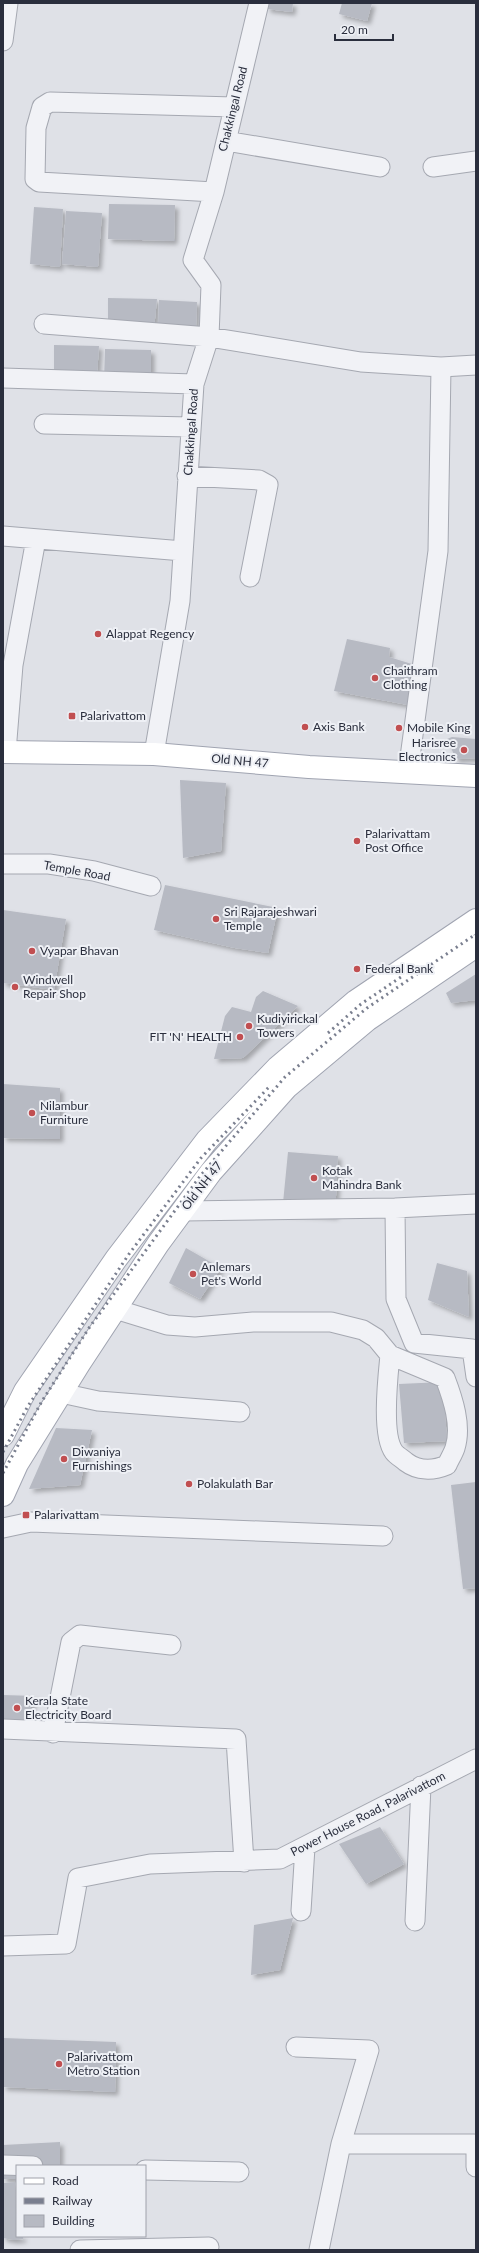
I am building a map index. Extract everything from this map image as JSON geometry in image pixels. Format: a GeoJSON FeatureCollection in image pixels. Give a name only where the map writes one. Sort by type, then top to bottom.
{"type":"FeatureCollection","features":[{"type":"Feature","properties":{"kind":"main road","name":"Old NH 47"},"geometry":{"type":"LineString","coordinates":[[5,752],[154,754],[476,776]]}},
{"type":"Feature","properties":{"kind":"main road","name":"Old NH 47"},"geometry":{"type":"LineString","coordinates":[[3,1435],[26,1391],[116,1259],[207,1140],[277,1068],[356,1001],[476,920]]}},
{"type":"Feature","properties":{"kind":"main road","name":"Old NH 47"},"geometry":{"type":"LineString","coordinates":[[3,1495],[17,1464],[61,1392],[158,1244],[211,1172],[287,1087],[367,1020],[476,946]]}},
{"type":"Feature","properties":{"kind":"street"},"geometry":{"type":"LineString","coordinates":[[3,41],[8,3]]}},
{"type":"Feature","properties":{"kind":"street","name":"Chakkingal Road"},"geometry":{"type":"LineString","coordinates":[[154,754],[180,600],[190,427],[194,384],[209,337],[211,285],[193,260],[214,192],[259,3]]}},
{"type":"Feature","properties":{"kind":"street"},"geometry":{"type":"LineString","coordinates":[[214,192],[40,182],[34,179],[36,128],[42,107],[50,102],[234,108]]}},
{"type":"Feature","properties":{"kind":"street"},"geometry":{"type":"LineString","coordinates":[[226,141],[380,166]]}},
{"type":"Feature","properties":{"kind":"street"},"geometry":{"type":"LineString","coordinates":[[433,167],[476,161]]}},
{"type":"Feature","properties":{"kind":"street"},"geometry":{"type":"LineString","coordinates":[[44,324],[209,337],[361,362],[441,367],[476,365]]}},
{"type":"Feature","properties":{"kind":"street"},"geometry":{"type":"LineString","coordinates":[[408,772],[438,551],[441,367]]}},
{"type":"Feature","properties":{"kind":"street"},"geometry":{"type":"LineString","coordinates":[[3,378],[194,384]]}},
{"type":"Feature","properties":{"kind":"street"},"geometry":{"type":"LineString","coordinates":[[44,424],[190,427]]}},
{"type":"Feature","properties":{"kind":"street"},"geometry":{"type":"LineString","coordinates":[[188,476],[258,480],[268,485],[250,577]]}},
{"type":"Feature","properties":{"kind":"street"},"geometry":{"type":"LineString","coordinates":[[3,536],[183,551]]}},
{"type":"Feature","properties":{"kind":"street"},"geometry":{"type":"LineString","coordinates":[[5,752],[13,665],[36,539]]}},
{"type":"Feature","properties":{"kind":"street","name":"Temple Road"},"geometry":{"type":"LineString","coordinates":[[3,864],[49,864],[94,871],[151,886]]}},
{"type":"Feature","properties":{"kind":"street"},"geometry":{"type":"LineString","coordinates":[[183,1211],[395,1208],[476,1201]]}},
{"type":"Feature","properties":{"kind":"street"},"geometry":{"type":"LineString","coordinates":[[395,1208],[396,1299],[414,1342],[474,1347],[476,1377]]}},
{"type":"Feature","properties":{"kind":"street"},"geometry":{"type":"LineString","coordinates":[[115,1309],[167,1325],[195,1327],[253,1322],[331,1322],[363,1330],[376,1338],[390,1355],[445,1378],[454,1402],[457,1428],[455,1448],[447,1465],[436,1470],[414,1468],[394,1452],[388,1430],[386,1412],[390,1355]]}},
{"type":"Feature","properties":{"kind":"street"},"geometry":{"type":"LineString","coordinates":[[61,1392],[98,1401],[240,1412]]}},
{"type":"Feature","properties":{"kind":"street"},"geometry":{"type":"LineString","coordinates":[[3,1528],[30,1522],[383,1536]]}},
{"type":"Feature","properties":{"kind":"street"},"geometry":{"type":"LineString","coordinates":[[53,1733],[71,1642],[80,1636],[172,1646]]}},
{"type":"Feature","properties":{"kind":"street"},"geometry":{"type":"LineString","coordinates":[[3,1730],[236,1739],[244,1862]]}},
{"type":"Feature","properties":{"kind":"street","name":"Power House Road, Palarivattom"},"geometry":{"type":"LineString","coordinates":[[3,1946],[66,1944],[78,1878],[150,1864],[244,1862],[280,1859],[476,1759]]}},
{"type":"Feature","properties":{"kind":"street"},"geometry":{"type":"LineString","coordinates":[[415,1922],[421,1786]]}},
{"type":"Feature","properties":{"kind":"street"},"geometry":{"type":"LineString","coordinates":[[301,1911],[305,1847]]}},
{"type":"Feature","properties":{"kind":"street"},"geometry":{"type":"LineString","coordinates":[[296,2047],[369,2050],[341,2144],[319,2250]]}},
{"type":"Feature","properties":{"kind":"street"},"geometry":{"type":"LineString","coordinates":[[341,2144],[475,2144],[476,2166]]}},
{"type":"Feature","properties":{"kind":"street"},"geometry":{"type":"LineString","coordinates":[[3,2165],[16,2165]]}},
{"type":"Feature","properties":{"kind":"street"},"geometry":{"type":"LineString","coordinates":[[146,2170],[239,2172]]}},
{"type":"Feature","properties":{"kind":"street"},"geometry":{"type":"LineString","coordinates":[[80,2250],[209,2247]]}},
{"type":"Feature","properties":{"kind":"building"},"geometry":{"type":"Polygon","coordinates":[[[267,3],[293,3],[292,12],[267,9],[267,3]]]}},
{"type":"Feature","properties":{"kind":"building"},"geometry":{"type":"Polygon","coordinates":[[[342,3],[372,3],[367,21],[339,14],[342,3]]]}},
{"type":"Feature","properties":{"kind":"building"},"geometry":{"type":"Polygon","coordinates":[[[109,204],[175,205],[174,241],[108,239],[109,204]]]}},
{"type":"Feature","properties":{"kind":"building"},"geometry":{"type":"Polygon","coordinates":[[[34,207],[63,209],[60,267],[30,264],[34,207]]]}},
{"type":"Feature","properties":{"kind":"building"},"geometry":{"type":"Polygon","coordinates":[[[66,211],[102,213],[98,267],[62,264],[66,211]]]}},
{"type":"Feature","properties":{"kind":"building"},"geometry":{"type":"Polygon","coordinates":[[[108,298],[157,299],[154,329],[108,327],[108,298]]]}},
{"type":"Feature","properties":{"kind":"building"},"geometry":{"type":"Polygon","coordinates":[[[159,300],[197,302],[196,327],[158,325],[159,300]]]}},
{"type":"Feature","properties":{"kind":"building"},"geometry":{"type":"Polygon","coordinates":[[[54,345],[99,346],[97,375],[54,374],[54,345]]]}},
{"type":"Feature","properties":{"kind":"building"},"geometry":{"type":"Polygon","coordinates":[[[105,349],[151,350],[151,381],[104,380],[105,349]]]}},
{"type":"Feature","properties":{"kind":"building","name":"Chaithram Clothing"},"geometry":{"type":"Polygon","coordinates":[[[347,639],[390,648],[389,657],[415,665],[408,705],[334,691],[347,639]]]}},
{"type":"Feature","properties":{"kind":"building","name":"Harisree Electronics"},"geometry":{"type":"Polygon","coordinates":[[[452,737],[476,739],[476,758],[456,759],[447,739],[452,737]]]}},
{"type":"Feature","properties":{"kind":"building"},"geometry":{"type":"Polygon","coordinates":[[[180,780],[226,783],[221,851],[183,858],[180,780]]]}},
{"type":"Feature","properties":{"kind":"building","name":"Sri Rajarajeshwari Temple"},"geometry":{"type":"Polygon","coordinates":[[[165,885],[278,908],[268,953],[235,948],[154,930],[165,885]]]}},
{"type":"Feature","properties":{"kind":"building","name":"Vyapar Bhavan"},"geometry":{"type":"Polygon","coordinates":[[[3,910],[66,919],[54,990],[3,983],[3,910]]]}},
{"type":"Feature","properties":{"kind":"building"},"geometry":{"type":"Polygon","coordinates":[[[476,974],[476,1000],[451,1003],[446,993],[476,974]]]}},
{"type":"Feature","properties":{"kind":"building","name":"Kudiyirickal Towers"},"geometry":{"type":"Polygon","coordinates":[[[263,991],[298,1006],[243,1058],[214,1059],[225,1016],[232,1007],[251,1012],[256,997],[263,991]]]}},
{"type":"Feature","properties":{"kind":"building","name":"Nilambur Furniture"},"geometry":{"type":"Polygon","coordinates":[[[3,1084],[60,1088],[60,1139],[3,1138],[3,1084]]]}},
{"type":"Feature","properties":{"kind":"building"},"geometry":{"type":"Polygon","coordinates":[[[288,1152],[338,1156],[335,1216],[282,1213],[288,1152]]]}},
{"type":"Feature","properties":{"kind":"building"},"geometry":{"type":"Polygon","coordinates":[[[186,1248],[221,1268],[200,1299],[169,1283],[186,1248]]]}},
{"type":"Feature","properties":{"kind":"building"},"geometry":{"type":"Polygon","coordinates":[[[437,1263],[467,1271],[469,1317],[428,1300],[437,1263]]]}},
{"type":"Feature","properties":{"kind":"building"},"geometry":{"type":"Polygon","coordinates":[[[443,1382],[447,1441],[404,1443],[399,1384],[443,1382]]]}},
{"type":"Feature","properties":{"kind":"building"},"geometry":{"type":"Polygon","coordinates":[[[56,1428],[92,1430],[80,1485],[29,1489],[56,1428]]]}},
{"type":"Feature","properties":{"kind":"building"},"geometry":{"type":"Polygon","coordinates":[[[476,1482],[476,1588],[463,1589],[451,1485],[476,1482]]]}},
{"type":"Feature","properties":{"kind":"building","name":"Kerala State Electricity Board"},"geometry":{"type":"Polygon","coordinates":[[[3,1695],[35,1696],[26,1721],[3,1724],[3,1695]]]}},
{"type":"Feature","properties":{"kind":"building"},"geometry":{"type":"Polygon","coordinates":[[[380,1827],[404,1864],[366,1884],[339,1844],[380,1827]]]}},
{"type":"Feature","properties":{"kind":"building"},"geometry":{"type":"Polygon","coordinates":[[[293,1918],[280,1970],[251,1975],[254,1925],[293,1918]]]}},
{"type":"Feature","properties":{"kind":"building","name":"Palarivattom Metro Station"},"geometry":{"type":"Polygon","coordinates":[[[3,2038],[116,2042],[115,2092],[3,2087],[3,2038]]]}},
{"type":"Feature","properties":{"kind":"building"},"geometry":{"type":"Polygon","coordinates":[[[60,2142],[60,2165],[16,2165],[16,2179],[3,2179],[3,2145],[60,2142]]]}},
{"type":"Feature","properties":{"kind":"building"},"geometry":{"type":"Polygon","coordinates":[[[15,2182],[16,2237],[23,2237],[23,2239],[14,2240],[3,2238],[3,2183],[15,2182]]]}},
{"type":"Feature","properties":{"kind":"railway"},"geometry":{"type":"LineString","coordinates":[[3,1473],[42,1401],[89,1328],[201,1175],[285,1077],[367,1008],[476,934]]}},
{"type":"Feature","properties":{"kind":"railway"},"geometry":{"type":"LineString","coordinates":[[328,1033],[361,1004],[401,977]]}},
{"type":"Feature","properties":{"kind":"railway"},"geometry":{"type":"LineString","coordinates":[[3,1452],[28,1406],[129,1254],[201,1158],[269,1087]]}},
{"type":"Feature","properties":{"kind":"place","name":"Alappat Regency"},"geometry":{"type":"Point","coordinates":[98,634]}},
{"type":"Feature","properties":{"kind":"place","name":"Chaithram Clothing"},"geometry":{"type":"Point","coordinates":[375,678]}},
{"type":"Feature","properties":{"kind":"place","name":"Palarivattom"},"geometry":{"type":"Point","coordinates":[72,716]}},
{"type":"Feature","properties":{"kind":"place","name":"Axis Bank"},"geometry":{"type":"Point","coordinates":[305,727]}},
{"type":"Feature","properties":{"kind":"place","name":"Mobile King"},"geometry":{"type":"Point","coordinates":[399,728]}},
{"type":"Feature","properties":{"kind":"place","name":"Harisree Electronics"},"geometry":{"type":"Point","coordinates":[464,750]}},
{"type":"Feature","properties":{"kind":"place","name":"Palarivattam Post Office"},"geometry":{"type":"Point","coordinates":[357,841]}},
{"type":"Feature","properties":{"kind":"place","name":"Sri Rajarajeshwari Temple"},"geometry":{"type":"Point","coordinates":[216,919]}},
{"type":"Feature","properties":{"kind":"place","name":"Vyapar Bhavan"},"geometry":{"type":"Point","coordinates":[32,951]}},
{"type":"Feature","properties":{"kind":"place","name":"Federal Bank"},"geometry":{"type":"Point","coordinates":[357,969]}},
{"type":"Feature","properties":{"kind":"place","name":"Windwell Repair Shop"},"geometry":{"type":"Point","coordinates":[15,987]}},
{"type":"Feature","properties":{"kind":"place","name":"Kudiyirickal Towers"},"geometry":{"type":"Point","coordinates":[249,1026]}},
{"type":"Feature","properties":{"kind":"place","name":"FIT 'N' HEALTH"},"geometry":{"type":"Point","coordinates":[240,1037]}},
{"type":"Feature","properties":{"kind":"place","name":"Nilambur Furniture"},"geometry":{"type":"Point","coordinates":[32,1113]}},
{"type":"Feature","properties":{"kind":"place","name":"Kotak Mahindra Bank"},"geometry":{"type":"Point","coordinates":[314,1178]}},
{"type":"Feature","properties":{"kind":"place","name":"Anlemars Pet's World"},"geometry":{"type":"Point","coordinates":[193,1274]}},
{"type":"Feature","properties":{"kind":"place","name":"Diwaniya Furnishings"},"geometry":{"type":"Point","coordinates":[64,1459]}},
{"type":"Feature","properties":{"kind":"place","name":"Polakulath Bar"},"geometry":{"type":"Point","coordinates":[189,1484]}},
{"type":"Feature","properties":{"kind":"place","name":"Palarivattam"},"geometry":{"type":"Point","coordinates":[26,1515]}},
{"type":"Feature","properties":{"kind":"place","name":"Kerala State Electricity Board"},"geometry":{"type":"Point","coordinates":[17,1708]}},
{"type":"Feature","properties":{"kind":"place","name":"Palarivattom Metro Station"},"geometry":{"type":"Point","coordinates":[59,2064]}}]}
